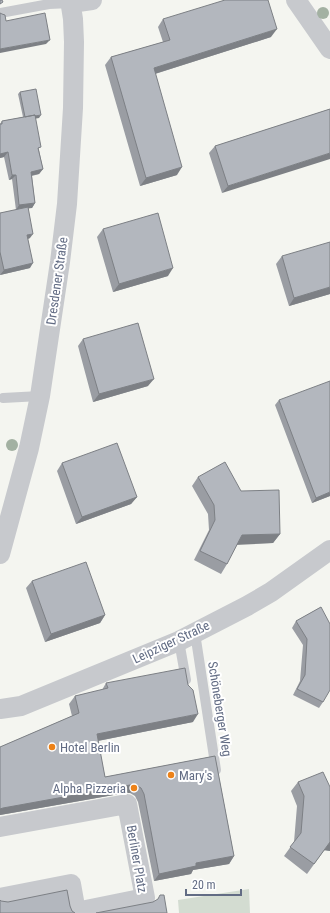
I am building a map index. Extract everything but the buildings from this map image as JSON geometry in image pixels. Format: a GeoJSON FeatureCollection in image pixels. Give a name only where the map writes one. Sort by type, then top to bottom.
{"type":"FeatureCollection","features":[{"type":"Feature","properties":{"kind":"street"},"geometry":{"type":"LineString","coordinates":[[71,1],[92,0]]}},
{"type":"Feature","properties":{"kind":"street"},"geometry":{"type":"LineString","coordinates":[[296,0],[330,49]]}},
{"type":"Feature","properties":{"kind":"street","name":"Dresdener Straße"},"geometry":{"type":"LineString","coordinates":[[0,554],[5,520],[29,448],[40,396],[60,262],[68,189],[73,108],[74,42],[71,1]]}},
{"type":"Feature","properties":{"kind":"street","name":"Leipziger Straße"},"geometry":{"type":"LineString","coordinates":[[0,709],[21,706],[187,637],[271,592],[330,550]]}},
{"type":"Feature","properties":{"kind":"street","name":"Berliner Platz"},"geometry":{"type":"LineString","coordinates":[[0,828],[127,804],[145,898],[76,912],[71,884],[0,898]]}},
{"type":"Feature","properties":{"kind":"lane"},"geometry":{"type":"LineString","coordinates":[[0,13],[71,1]]}},
{"type":"Feature","properties":{"kind":"lane"},"geometry":{"type":"LineString","coordinates":[[2,398],[40,396]]}},
{"type":"Feature","properties":{"kind":"lane"},"geometry":{"type":"LineString","coordinates":[[187,637],[188,692]]}},
{"type":"Feature","properties":{"kind":"lane","name":"Schöneberger Weg"},"geometry":{"type":"LineString","coordinates":[[187,637],[211,740],[219,782]]}},
{"type":"Feature","properties":{"kind":"shaded area"},"geometry":{"type":"Polygon","coordinates":[[[249,889],[250,913],[179,913],[178,900],[249,889]]]}},
{"type":"Feature","properties":{"kind":"place","name":"Hotel Berlin"},"geometry":{"type":"Point","coordinates":[52,747]}},
{"type":"Feature","properties":{"kind":"place","name":"Mary's"},"geometry":{"type":"Point","coordinates":[171,775]}},
{"type":"Feature","properties":{"kind":"place","name":"Alpha Pizzeria"},"geometry":{"type":"Point","coordinates":[134,788]}}]}
